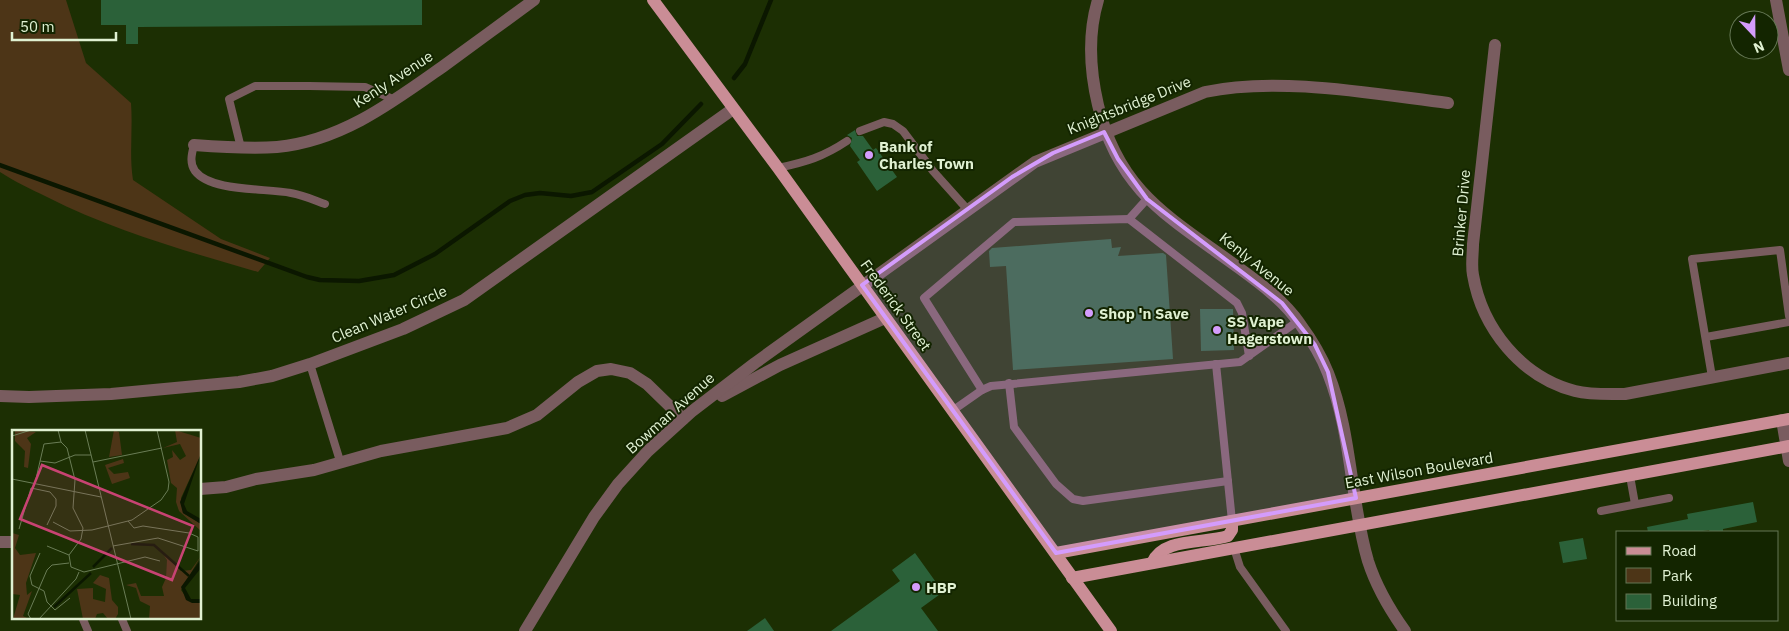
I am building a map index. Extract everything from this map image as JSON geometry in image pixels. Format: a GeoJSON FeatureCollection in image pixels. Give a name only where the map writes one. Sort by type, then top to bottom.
{"type":"FeatureCollection","features":[{"type":"Feature","properties":{"kind":"main road","name":"Frederick Street"},"geometry":{"type":"LineString","coordinates":[[653,0],[778,168],[1111,631]]}},
{"type":"Feature","properties":{"kind":"main road","name":"East Wilson Boulevard"},"geometry":{"type":"LineString","coordinates":[[1056,554],[1786,420]]}},
{"type":"Feature","properties":{"kind":"main road"},"geometry":{"type":"LineString","coordinates":[[1072,578],[1788,446]]}},
{"type":"Feature","properties":{"kind":"main road"},"geometry":{"type":"LineString","coordinates":[[1152,563],[1156,554],[1165,548],[1228,536],[1232,530],[1232,521]]}},
{"type":"Feature","properties":{"kind":"street","name":"Kenly Avenue"},"geometry":{"type":"LineString","coordinates":[[194,145],[241,148],[278,147],[336,132],[368,118],[395,100],[534,0]]}},
{"type":"Feature","properties":{"kind":"street","name":"Kenly Avenue"},"geometry":{"type":"LineString","coordinates":[[1098,0],[1092,39],[1092,69],[1104,132],[1130,179],[1148,199],[1261,284],[1298,321],[1315,345],[1333,386],[1368,561],[1379,588],[1405,631]]}},
{"type":"Feature","properties":{"kind":"street"},"geometry":{"type":"LineString","coordinates":[[1776,0],[1789,70]]}},
{"type":"Feature","properties":{"kind":"street","name":"Brinker Drive"},"geometry":{"type":"LineString","coordinates":[[1494,44],[1473,244],[1473,274],[1486,320],[1504,345],[1524,364],[1550,381],[1574,390],[1602,394],[1625,394],[1789,363]]}},
{"type":"Feature","properties":{"kind":"street","name":"Knightsbridge Drive"},"geometry":{"type":"LineString","coordinates":[[862,285],[1035,162],[1205,92],[1231,86],[1340,90],[1448,102]]}},
{"type":"Feature","properties":{"kind":"street","name":"Clean Water Circle"},"geometry":{"type":"LineString","coordinates":[[0,396],[29,397],[111,394],[230,383],[272,376],[310,364],[410,326],[464,300],[733,108]]}},
{"type":"Feature","properties":{"kind":"street","name":"Bowman Avenue"},"geometry":{"type":"LineString","coordinates":[[525,631],[594,517],[618,484],[648,451],[687,416],[755,362],[862,285]]}},
{"type":"Feature","properties":{"kind":"street"},"geometry":{"type":"LineString","coordinates":[[201,489],[226,487],[256,478],[314,470],[340,461],[381,451],[507,428],[537,415],[578,382],[597,371],[611,369],[630,373],[687,416],[780,365],[885,318]]}},
{"type":"Feature","properties":{"kind":"street"},"geometry":{"type":"LineString","coordinates":[[1786,420],[1789,461]]}},
{"type":"Feature","properties":{"kind":"lane"},"geometry":{"type":"LineString","coordinates":[[241,148],[229,99],[255,86],[365,87],[395,100]]}},
{"type":"Feature","properties":{"kind":"lane"},"geometry":{"type":"LineString","coordinates":[[860,131],[884,122],[894,124],[903,131],[967,209]]}},
{"type":"Feature","properties":{"kind":"lane"},"geometry":{"type":"LineString","coordinates":[[778,168],[809,162],[827,154],[847,141]]}},
{"type":"Feature","properties":{"kind":"lane"},"geometry":{"type":"LineString","coordinates":[[194,145],[191,162],[194,171],[205,180],[220,185],[293,193],[325,204]]}},
{"type":"Feature","properties":{"kind":"lane"},"geometry":{"type":"LineString","coordinates":[[1129,219],[1148,199]]}},
{"type":"Feature","properties":{"kind":"lane"},"geometry":{"type":"LineString","coordinates":[[982,390],[924,298],[1014,222],[1129,219],[1237,303],[1242,313],[1249,356]]}},
{"type":"Feature","properties":{"kind":"lane"},"geometry":{"type":"LineString","coordinates":[[1712,377],[1692,259],[1780,250],[1789,316]]}},
{"type":"Feature","properties":{"kind":"lane"},"geometry":{"type":"LineString","coordinates":[[952,412],[982,390],[991,386],[1240,362],[1298,321]]}},
{"type":"Feature","properties":{"kind":"lane"},"geometry":{"type":"LineString","coordinates":[[1706,337],[1789,322]]}},
{"type":"Feature","properties":{"kind":"lane"},"geometry":{"type":"LineString","coordinates":[[310,364],[340,461]]}},
{"type":"Feature","properties":{"kind":"lane"},"geometry":{"type":"LineString","coordinates":[[1216,364],[1232,521]]}},
{"type":"Feature","properties":{"kind":"lane"},"geometry":{"type":"LineString","coordinates":[[1009,384],[1014,427],[1056,484],[1073,499],[1084,501],[1228,481]]}},
{"type":"Feature","properties":{"kind":"lane"},"geometry":{"type":"LineString","coordinates":[[1630,476],[1635,504]]}},
{"type":"Feature","properties":{"kind":"lane"},"geometry":{"type":"LineString","coordinates":[[1601,511],[1669,498]]}},
{"type":"Feature","properties":{"kind":"lane"},"geometry":{"type":"LineString","coordinates":[[1234,548],[1240,567],[1286,631]]}},
{"type":"Feature","properties":{"kind":"lane"},"geometry":{"type":"LineString","coordinates":[[82,618],[88,631]]}},
{"type":"Feature","properties":{"kind":"lane"},"geometry":{"type":"LineString","coordinates":[[121,618],[127,631]]}},
{"type":"Feature","properties":{"kind":"highlighted area"},"geometry":{"type":"Polygon","coordinates":[[[1104,132],[1118,159],[1147,199],[1282,303],[1315,345],[1328,372],[1356,498],[1056,553],[862,285],[1012,177],[1053,153],[1104,132]]]}},
{"type":"Feature","properties":{"kind":"green space"},"geometry":{"type":"Polygon","coordinates":[[[0,0],[66,0],[86,63],[131,103],[131,161],[133,180],[221,239],[270,258],[258,272],[151,239],[98,220],[29,188],[0,172],[0,0]]]}},
{"type":"Feature","properties":{"kind":"building"},"geometry":{"type":"Polygon","coordinates":[[[101,0],[422,0],[422,25],[138,27],[138,44],[126,44],[126,25],[101,25],[101,0]]]}},
{"type":"Feature","properties":{"kind":"building","name":"Bank of Charles Town"},"geometry":{"type":"Polygon","coordinates":[[[855,130],[857,136],[863,136],[873,150],[876,148],[897,177],[877,191],[857,162],[860,160],[850,146],[852,138],[847,135],[855,130]]]}},
{"type":"Feature","properties":{"kind":"building","name":"Shop 'n Save"},"geometry":{"type":"Polygon","coordinates":[[[1111,239],[1112,248],[1121,247],[1118,256],[1163,253],[1166,255],[1173,359],[1013,370],[1006,266],[990,267],[989,251],[992,248],[1111,239]]]}},
{"type":"Feature","properties":{"kind":"building","name":"SS Vape Hagerstown"},"geometry":{"type":"Polygon","coordinates":[[[1200,309],[1233,309],[1234,350],[1201,351],[1200,309]]]}},
{"type":"Feature","properties":{"kind":"building"},"geometry":{"type":"Polygon","coordinates":[[[1753,502],[1757,522],[1723,529],[1723,531],[1648,531],[1647,527],[1688,519],[1687,514],[1753,502]]]}},
{"type":"Feature","properties":{"kind":"building"},"geometry":{"type":"Polygon","coordinates":[[[1583,538],[1587,559],[1563,563],[1559,542],[1583,538]]]}},
{"type":"Feature","properties":{"kind":"building","name":"HBP"},"geometry":{"type":"Polygon","coordinates":[[[915,553],[943,592],[921,608],[938,631],[831,631],[900,581],[892,570],[915,553]]]}},
{"type":"Feature","properties":{"kind":"building"},"geometry":{"type":"Polygon","coordinates":[[[765,618],[774,631],[747,631],[765,618]]]}},
{"type":"Feature","properties":{"kind":"waterway"},"geometry":{"type":"LineString","coordinates":[[734,78],[745,64],[771,0]]}},
{"type":"Feature","properties":{"kind":"waterway"},"geometry":{"type":"LineString","coordinates":[[0,165],[307,277],[320,280],[359,281],[394,275],[435,254],[510,201],[525,195],[540,193],[571,196],[592,192],[662,144],[701,104]]}},
{"type":"Feature","properties":{"kind":"place","name":"Bank of Charles Town"},"geometry":{"type":"Point","coordinates":[869,155]}},
{"type":"Feature","properties":{"kind":"place","name":"Shop 'n Save"},"geometry":{"type":"Point","coordinates":[1089,313]}},
{"type":"Feature","properties":{"kind":"place","name":"SS Vape Hagerstown"},"geometry":{"type":"Point","coordinates":[1217,330]}},
{"type":"Feature","properties":{"kind":"place","name":"HBP"},"geometry":{"type":"Point","coordinates":[916,587]}}]}
